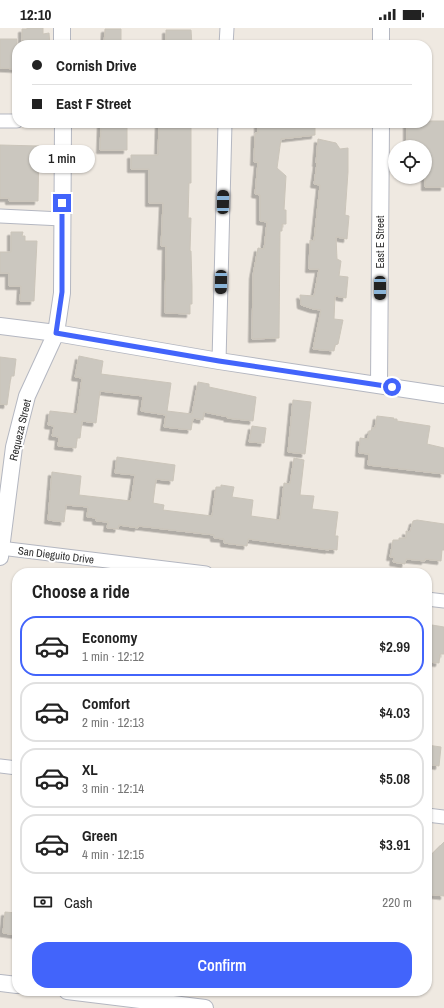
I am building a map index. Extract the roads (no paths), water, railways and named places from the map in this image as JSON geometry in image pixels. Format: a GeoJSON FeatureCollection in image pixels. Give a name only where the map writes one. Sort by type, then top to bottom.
{"type":"FeatureCollection","features":[{"type":"Feature","properties":{"kind":"street"},"geometry":{"type":"LineString","coordinates":[[62,28],[62,40]]}},
{"type":"Feature","properties":{"kind":"street"},"geometry":{"type":"LineString","coordinates":[[226,40],[227,28]]}},
{"type":"Feature","properties":{"kind":"street"},"geometry":{"type":"LineString","coordinates":[[381,28],[381,40]]}},
{"type":"Feature","properties":{"kind":"street"},"geometry":{"type":"LineString","coordinates":[[0,121],[12,121]]}},
{"type":"Feature","properties":{"kind":"street","name":"Requeza Street"},"geometry":{"type":"LineString","coordinates":[[0,551],[14,447],[27,396],[56,333],[62,292],[63,128]]}},
{"type":"Feature","properties":{"kind":"street"},"geometry":{"type":"LineString","coordinates":[[219,361],[224,128]]}},
{"type":"Feature","properties":{"kind":"street","name":"East E Street"},"geometry":{"type":"LineString","coordinates":[[379,385],[381,128]]}},
{"type":"Feature","properties":{"kind":"street"},"geometry":{"type":"LineString","coordinates":[[0,216],[62,219]]}},
{"type":"Feature","properties":{"kind":"street"},"geometry":{"type":"LineString","coordinates":[[0,326],[56,333],[219,361],[444,395]]}},
{"type":"Feature","properties":{"kind":"street","name":"San Dieguito Drive"},"geometry":{"type":"LineString","coordinates":[[0,551],[159,568]]}},
{"type":"Feature","properties":{"kind":"street"},"geometry":{"type":"LineString","coordinates":[[432,600],[444,601]]}},
{"type":"Feature","properties":{"kind":"street"},"geometry":{"type":"LineString","coordinates":[[0,766],[12,767]]}},
{"type":"Feature","properties":{"kind":"street"},"geometry":{"type":"LineString","coordinates":[[432,816],[444,817]]}},
{"type":"Feature","properties":{"kind":"street"},"geometry":{"type":"LineString","coordinates":[[0,983],[12,984]]}},
{"type":"Feature","properties":{"kind":"street"},"geometry":{"type":"LineString","coordinates":[[107,996],[205,1008]]}}]}
